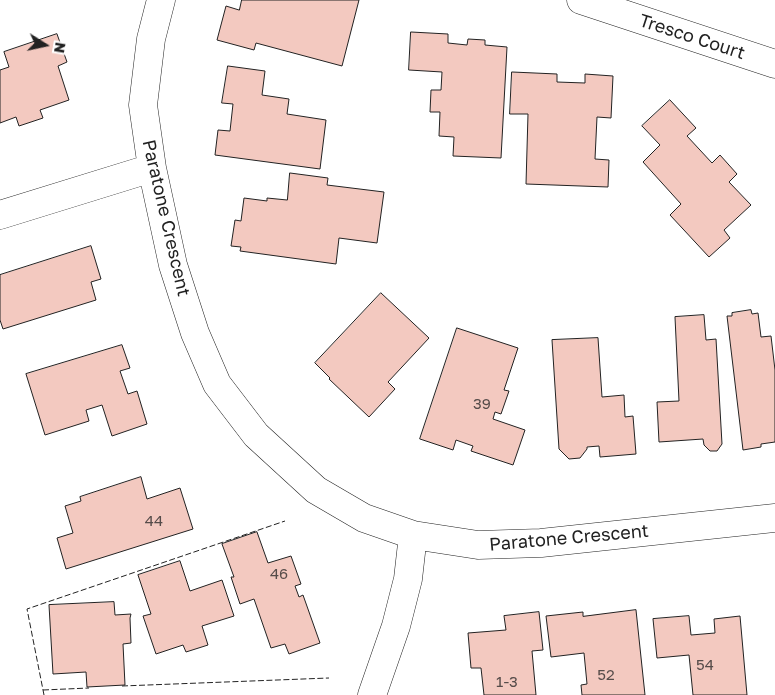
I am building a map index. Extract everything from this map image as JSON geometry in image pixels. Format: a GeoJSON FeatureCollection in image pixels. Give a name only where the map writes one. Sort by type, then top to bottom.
{"type":"FeatureCollection","features":[{"type":"Feature","properties":{"kind":"street","name":"Paratone Crescent"},"geometry":{"type":"LineString","coordinates":[[161,0],[151,39],[143,105],[152,168],[173,265],[195,333],[217,384],[256,435],[316,490],[364,518],[413,535],[478,545],[541,543],[775,518]]}},
{"type":"Feature","properties":{"kind":"street","name":"Tresco Court"},"geometry":{"type":"LineString","coordinates":[[581,0],[775,64]]}},
{"type":"Feature","properties":{"kind":"street"},"geometry":{"type":"LineString","coordinates":[[0,215],[152,168]]}},
{"type":"Feature","properties":{"kind":"street"},"geometry":{"type":"LineString","coordinates":[[372,695],[396,626],[408,579],[413,535]]}},
{"type":"Feature","properties":{"kind":"building"},"geometry":{"type":"Polygon","coordinates":[[[242,0],[359,0],[342,66],[256,43],[254,50],[217,40],[226,6],[239,10],[242,0]]]}},
{"type":"Feature","properties":{"kind":"building"},"geometry":{"type":"Polygon","coordinates":[[[411,32],[448,34],[448,43],[467,45],[468,39],[485,40],[485,45],[507,47],[501,158],[453,156],[454,137],[439,136],[440,112],[430,112],[431,90],[441,90],[442,72],[409,70],[411,32]]]}},
{"type":"Feature","properties":{"kind":"building"},"geometry":{"type":"Polygon","coordinates":[[[57,34],[67,62],[58,66],[69,100],[40,110],[43,118],[19,126],[16,117],[0,123],[0,70],[9,67],[4,52],[57,34]]]}},
{"type":"Feature","properties":{"kind":"building"},"geometry":{"type":"Polygon","coordinates":[[[228,66],[265,71],[262,95],[289,99],[287,114],[326,120],[320,169],[215,155],[218,130],[230,131],[233,104],[222,103],[228,66]]]}},
{"type":"Feature","properties":{"kind":"building"},"geometry":{"type":"Polygon","coordinates":[[[512,72],[557,74],[557,82],[585,83],[585,74],[613,76],[611,118],[597,117],[595,159],[609,160],[608,187],[526,184],[528,114],[510,114],[512,72]]]}},
{"type":"Feature","properties":{"kind":"building"},"geometry":{"type":"Polygon","coordinates":[[[670,100],[696,128],[687,136],[712,163],[720,155],[737,174],[729,182],[751,205],[724,230],[730,238],[709,257],[670,215],[681,204],[643,162],[660,145],[642,126],[670,100]]]}},
{"type":"Feature","properties":{"kind":"building"},"geometry":{"type":"Polygon","coordinates":[[[290,173],[328,178],[327,185],[384,192],[377,243],[339,238],[336,264],[240,251],[241,247],[231,246],[235,220],[241,221],[244,198],[267,201],[267,198],[287,200],[290,173]]]}},
{"type":"Feature","properties":{"kind":"building"},"geometry":{"type":"Polygon","coordinates":[[[91,246],[101,279],[91,282],[96,300],[3,329],[0,320],[0,275],[91,246]]]}},
{"type":"Feature","properties":{"kind":"building"},"geometry":{"type":"Polygon","coordinates":[[[381,293],[429,338],[388,382],[395,389],[369,417],[315,363],[381,293]]]}},
{"type":"Feature","properties":{"kind":"building"},"geometry":{"type":"Polygon","coordinates":[[[751,310],[752,314],[758,313],[761,337],[771,336],[775,370],[775,442],[743,450],[727,316],[732,316],[732,313],[751,310]]]}},
{"type":"Feature","properties":{"kind":"building"},"geometry":{"type":"Polygon","coordinates":[[[704,315],[706,340],[716,339],[722,444],[717,451],[710,451],[704,445],[703,439],[659,442],[657,402],[679,401],[675,317],[704,315]]]}},
{"type":"Feature","properties":{"kind":"building"},"geometry":{"type":"Polygon","coordinates":[[[457,328],[518,348],[504,390],[509,391],[501,414],[495,412],[493,419],[525,430],[513,465],[471,451],[473,446],[456,440],[453,450],[420,439],[457,328]]]}},
{"type":"Feature","properties":{"kind":"building"},"geometry":{"type":"Polygon","coordinates":[[[598,338],[602,397],[624,395],[625,417],[633,416],[636,454],[600,457],[599,446],[587,447],[580,458],[569,459],[559,449],[552,340],[598,338]]]}},
{"type":"Feature","properties":{"kind":"building"},"geometry":{"type":"Polygon","coordinates":[[[122,345],[130,368],[120,371],[128,394],[137,391],[147,424],[112,436],[102,405],[86,410],[89,421],[45,435],[26,374],[122,345]]]}},
{"type":"Feature","properties":{"kind":"building"},"geometry":{"type":"Polygon","coordinates":[[[141,477],[147,499],[180,488],[193,529],[66,569],[57,538],[73,533],[65,506],[81,501],[80,497],[141,477]]]}},
{"type":"Feature","properties":{"kind":"building"},"geometry":{"type":"Polygon","coordinates":[[[257,532],[268,563],[291,556],[301,584],[295,586],[299,597],[303,595],[320,643],[289,654],[285,644],[271,648],[254,599],[240,604],[231,577],[234,577],[222,544],[257,532]]]}},
{"type":"Feature","properties":{"kind":"building"},"geometry":{"type":"Polygon","coordinates":[[[180,561],[190,591],[222,580],[234,616],[202,626],[208,645],[186,652],[183,645],[156,654],[143,616],[151,614],[138,575],[180,561]]]}},
{"type":"Feature","properties":{"kind":"building"},"geometry":{"type":"Polygon","coordinates":[[[114,602],[115,615],[131,614],[131,643],[123,644],[125,685],[87,687],[86,672],[53,674],[49,605],[114,602]]]}},
{"type":"Feature","properties":{"kind":"building"},"geometry":{"type":"Polygon","coordinates":[[[636,610],[645,695],[582,695],[581,685],[587,684],[584,653],[551,657],[546,616],[583,612],[583,616],[636,610]]]}},
{"type":"Feature","properties":{"kind":"building"},"geometry":{"type":"Polygon","coordinates":[[[539,612],[543,650],[532,651],[536,695],[484,695],[481,668],[471,668],[468,633],[506,630],[504,616],[539,612]]]}},
{"type":"Feature","properties":{"kind":"building"},"geometry":{"type":"Polygon","coordinates":[[[689,616],[691,635],[715,633],[714,619],[740,616],[747,695],[693,695],[689,655],[657,658],[653,619],[689,616]]]}},
{"type":"Feature","properties":{"kind":"fence"},"geometry":{"type":"LineString","coordinates":[[44,695],[27,609],[285,521]]}},
{"type":"Feature","properties":{"kind":"fence"},"geometry":{"type":"LineString","coordinates":[[122,686],[329,678]]}},
{"type":"Feature","properties":{"kind":"fence"},"geometry":{"type":"LineString","coordinates":[[43,690],[89,688]]}}]}
